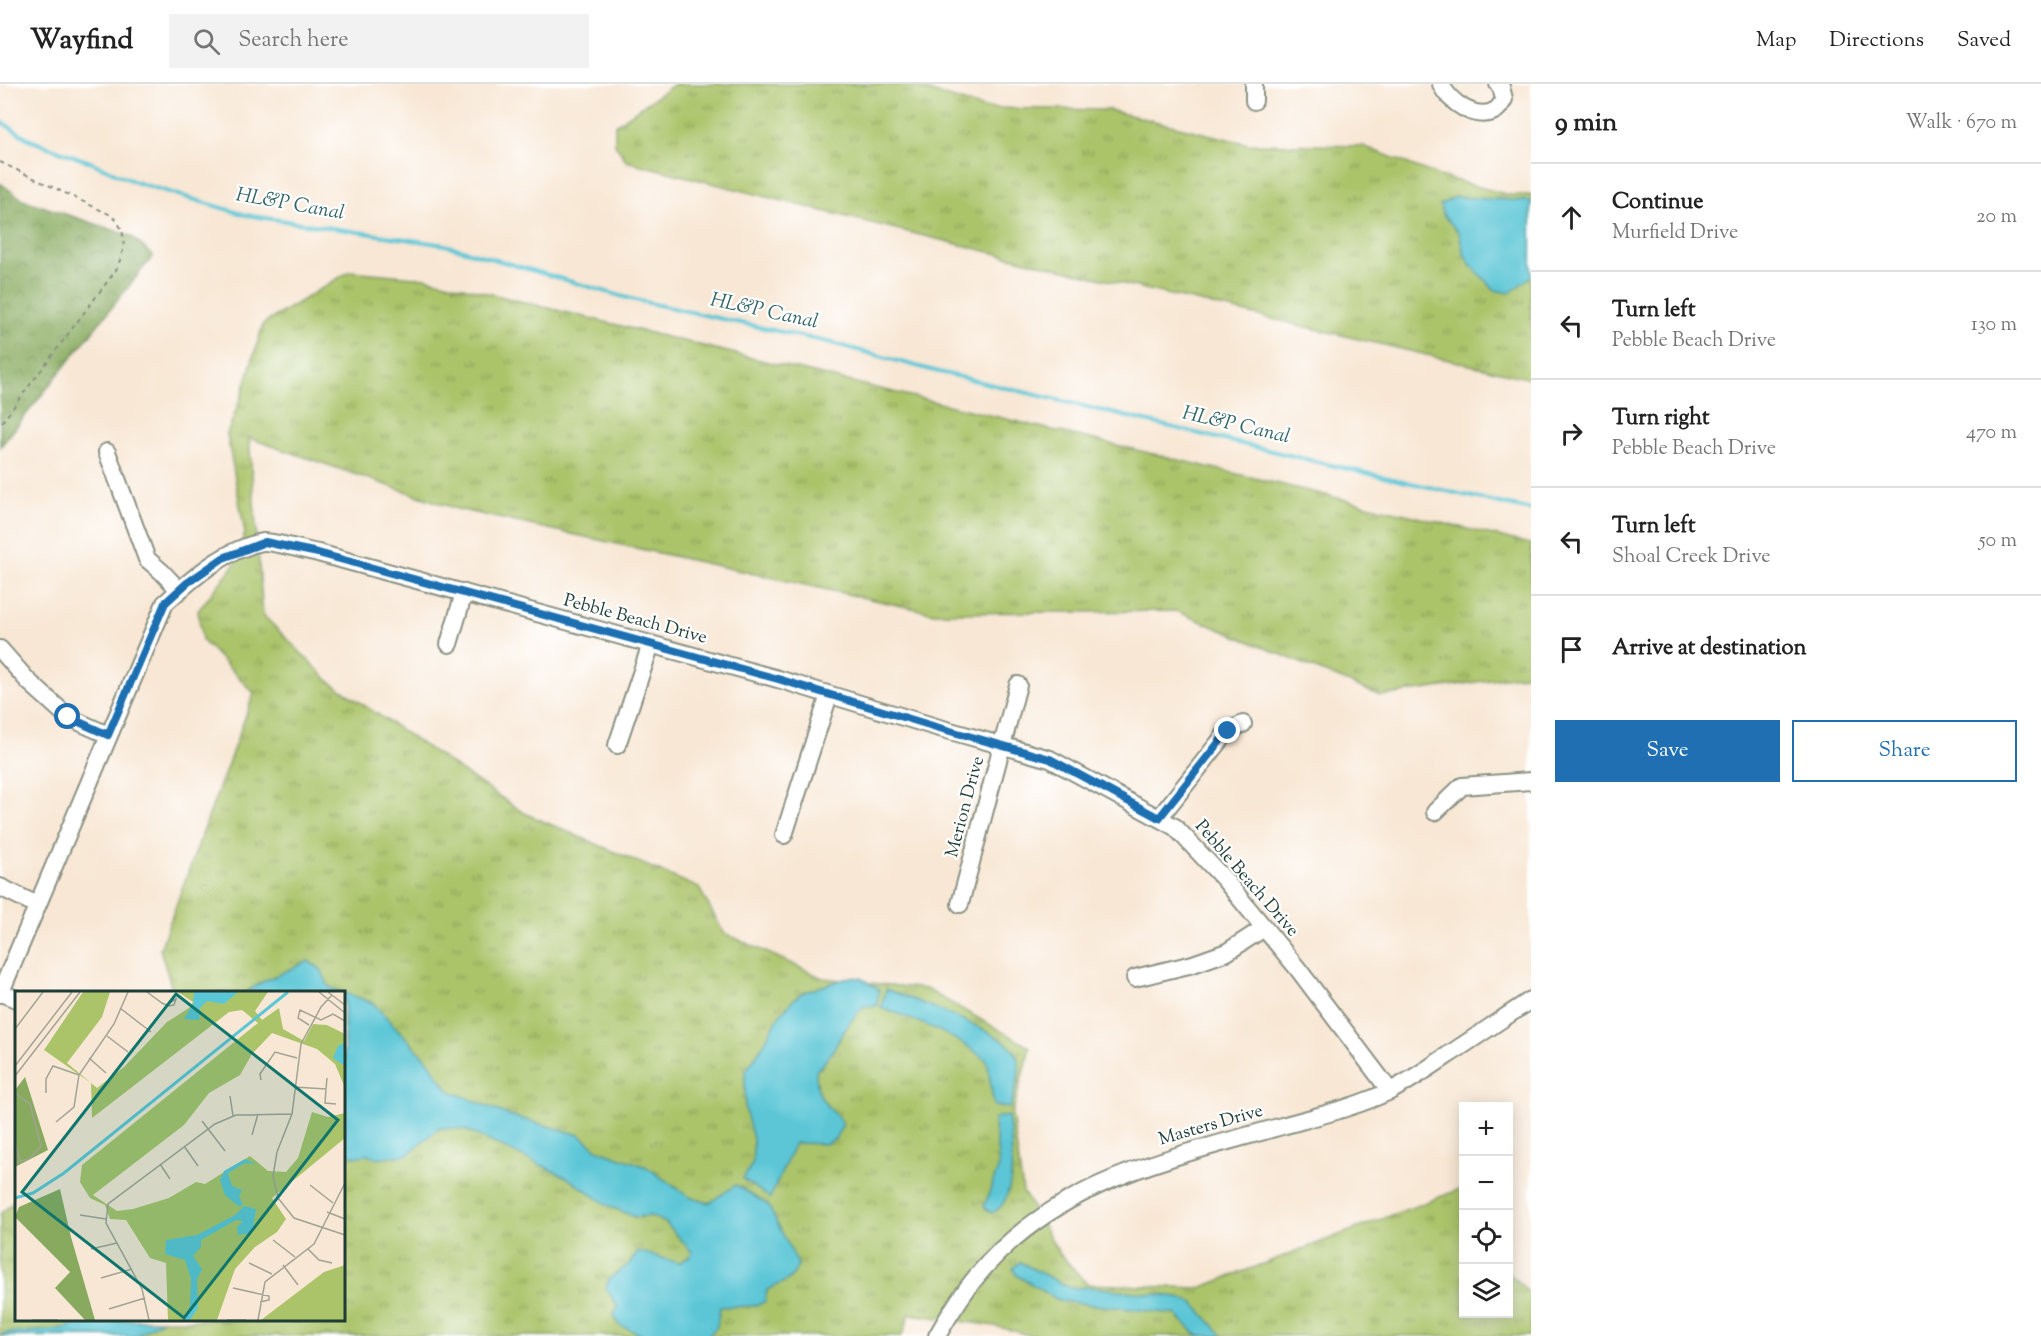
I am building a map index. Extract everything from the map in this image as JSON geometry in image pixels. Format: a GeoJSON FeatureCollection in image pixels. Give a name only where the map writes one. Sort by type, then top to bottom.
{"type":"FeatureCollection","features":[{"type":"Feature","properties":{"kind":"street"},"geometry":{"type":"LineString","coordinates":[[1441,84],[1455,103],[1473,112],[1488,114],[1498,109],[1504,99],[1498,84]]}},
{"type":"Feature","properties":{"kind":"street"},"geometry":{"type":"LineString","coordinates":[[107,452],[147,559],[179,590]]}},
{"type":"Feature","properties":{"kind":"street","name":"Pebble Beach Drive"},"geometry":{"type":"LineString","coordinates":[[0,993],[165,603],[223,558],[265,542],[318,553],[651,644],[1050,759],[1175,827],[1224,879],[1264,928],[1390,1091]]}},
{"type":"Feature","properties":{"kind":"street"},"geometry":{"type":"LineString","coordinates":[[449,644],[464,593]]}},
{"type":"Feature","properties":{"kind":"street"},"geometry":{"type":"LineString","coordinates":[[617,745],[651,644]]}},
{"type":"Feature","properties":{"kind":"street"},"geometry":{"type":"LineString","coordinates":[[0,649],[28,681],[68,717],[108,735]]}},
{"type":"Feature","properties":{"kind":"street","name":"Merion Drive"},"geometry":{"type":"LineString","coordinates":[[960,904],[1018,685]]}},
{"type":"Feature","properties":{"kind":"street"},"geometry":{"type":"LineString","coordinates":[[784,835],[829,695]]}},
{"type":"Feature","properties":{"kind":"street"},"geometry":{"type":"LineString","coordinates":[[1159,818],[1228,731],[1244,724]]}},
{"type":"Feature","properties":{"kind":"street"},"geometry":{"type":"LineString","coordinates":[[1436,812],[1462,786],[1531,781]]}},
{"type":"Feature","properties":{"kind":"street"},"geometry":{"type":"LineString","coordinates":[[0,887],[37,905]]}},
{"type":"Feature","properties":{"kind":"street"},"geometry":{"type":"LineString","coordinates":[[1136,978],[1193,964],[1227,952],[1264,928]]}},
{"type":"Feature","properties":{"kind":"street"},"geometry":{"type":"LineString","coordinates":[[0,993],[15,999]]}},
{"type":"Feature","properties":{"kind":"street","name":"Masters Drive"},"geometry":{"type":"LineString","coordinates":[[937,1336],[957,1302],[979,1274],[1020,1233],[1056,1206],[1097,1185],[1148,1164],[1346,1108],[1390,1091],[1530,1001]]}},
{"type":"Feature","properties":{"kind":"path"},"geometry":{"type":"LineString","coordinates":[[0,162],[111,215],[124,236],[121,257],[116,270],[0,425]]}},
{"type":"Feature","properties":{"kind":"green space"},"geometry":{"type":"Polygon","coordinates":[[[675,84],[905,84],[984,108],[1109,110],[1248,144],[1363,146],[1439,176],[1509,195],[1531,195],[1531,379],[964,246],[626,161],[615,144],[615,125],[675,84]]]}},
{"type":"Feature","properties":{"kind":"green space"},"geometry":{"type":"Polygon","coordinates":[[[0,183],[24,200],[131,236],[153,256],[0,447],[0,183]]]}},
{"type":"Feature","properties":{"kind":"green space"},"geometry":{"type":"Polygon","coordinates":[[[350,271],[426,278],[1531,544],[1531,674],[1381,696],[1176,611],[934,613],[457,509],[249,438],[263,615],[330,682],[524,813],[699,888],[724,933],[823,978],[926,989],[1030,1047],[1012,1114],[1023,1192],[1059,1253],[1087,1284],[1200,1288],[1459,1190],[1459,1318],[1513,1318],[1513,1277],[1531,1295],[1531,1336],[1032,1336],[995,1326],[910,1314],[902,1336],[0,1336],[0,1214],[15,1201],[15,1321],[345,1321],[345,991],[173,991],[160,949],[254,693],[202,640],[198,611],[237,561],[245,533],[227,434],[243,392],[263,324],[350,271]]]}},
{"type":"Feature","properties":{"kind":"water"},"geometry":{"type":"Polygon","coordinates":[[[1454,197],[1531,201],[1531,276],[1510,293],[1494,290],[1464,254],[1459,233],[1443,215],[1440,205],[1454,197]]]}},
{"type":"Feature","properties":{"kind":"water"},"geometry":{"type":"Polygon","coordinates":[[[308,961],[321,969],[329,987],[340,991],[248,991],[308,961]]]}},
{"type":"Feature","properties":{"kind":"water"},"geometry":{"type":"Polygon","coordinates":[[[850,977],[861,978],[879,989],[877,1006],[864,1006],[816,1071],[820,1096],[843,1124],[835,1139],[826,1144],[795,1143],[770,1198],[743,1179],[753,1162],[753,1139],[745,1109],[745,1072],[779,1016],[792,1001],[802,993],[850,977]]]}},
{"type":"Feature","properties":{"kind":"water"},"geometry":{"type":"Polygon","coordinates":[[[886,989],[977,1027],[1009,1045],[1016,1054],[1019,1067],[1018,1081],[1010,1108],[994,1106],[987,1061],[950,1036],[881,1007],[886,989]]]}},
{"type":"Feature","properties":{"kind":"water"},"geometry":{"type":"Polygon","coordinates":[[[345,992],[373,1003],[429,1062],[448,1090],[508,1115],[580,1135],[599,1150],[647,1167],[689,1197],[709,1203],[736,1185],[768,1205],[798,1264],[790,1278],[767,1290],[765,1302],[752,1306],[720,1307],[717,1327],[708,1336],[645,1336],[619,1325],[614,1315],[618,1307],[606,1288],[609,1279],[628,1265],[638,1251],[679,1263],[690,1256],[692,1252],[666,1223],[651,1216],[635,1217],[609,1206],[566,1177],[464,1129],[439,1128],[407,1155],[377,1158],[366,1155],[355,1157],[345,1152],[345,992]]]}},
{"type":"Feature","properties":{"kind":"water"},"geometry":{"type":"Polygon","coordinates":[[[1008,1116],[1012,1154],[1010,1185],[1000,1207],[991,1213],[984,1207],[999,1166],[994,1118],[1008,1116]]]}},
{"type":"Feature","properties":{"kind":"water"},"geometry":{"type":"Polygon","coordinates":[[[1020,1262],[1070,1288],[1091,1287],[1179,1297],[1193,1303],[1223,1336],[1198,1336],[1175,1314],[1060,1301],[1016,1275],[1013,1268],[1020,1262]]]}},
{"type":"Feature","properties":{"kind":"water"},"geometry":{"type":"Polygon","coordinates":[[[84,1321],[160,1321],[136,1336],[0,1336],[5,1333],[58,1329],[84,1321]]]}},
{"type":"Feature","properties":{"kind":"waterway","name":"HL&P Canal"},"geometry":{"type":"LineString","coordinates":[[0,121],[32,141],[90,162],[135,182],[246,215],[445,245],[631,299],[832,343],[931,370],[1531,510]]}},
{"type":"Feature","properties":{"kind":"route"},"geometry":{"type":"LineString","coordinates":[[68,717],[108,735],[165,603],[201,572],[223,558],[265,542],[318,553],[778,679],[1050,759],[1159,818],[1228,731]]}}]}
